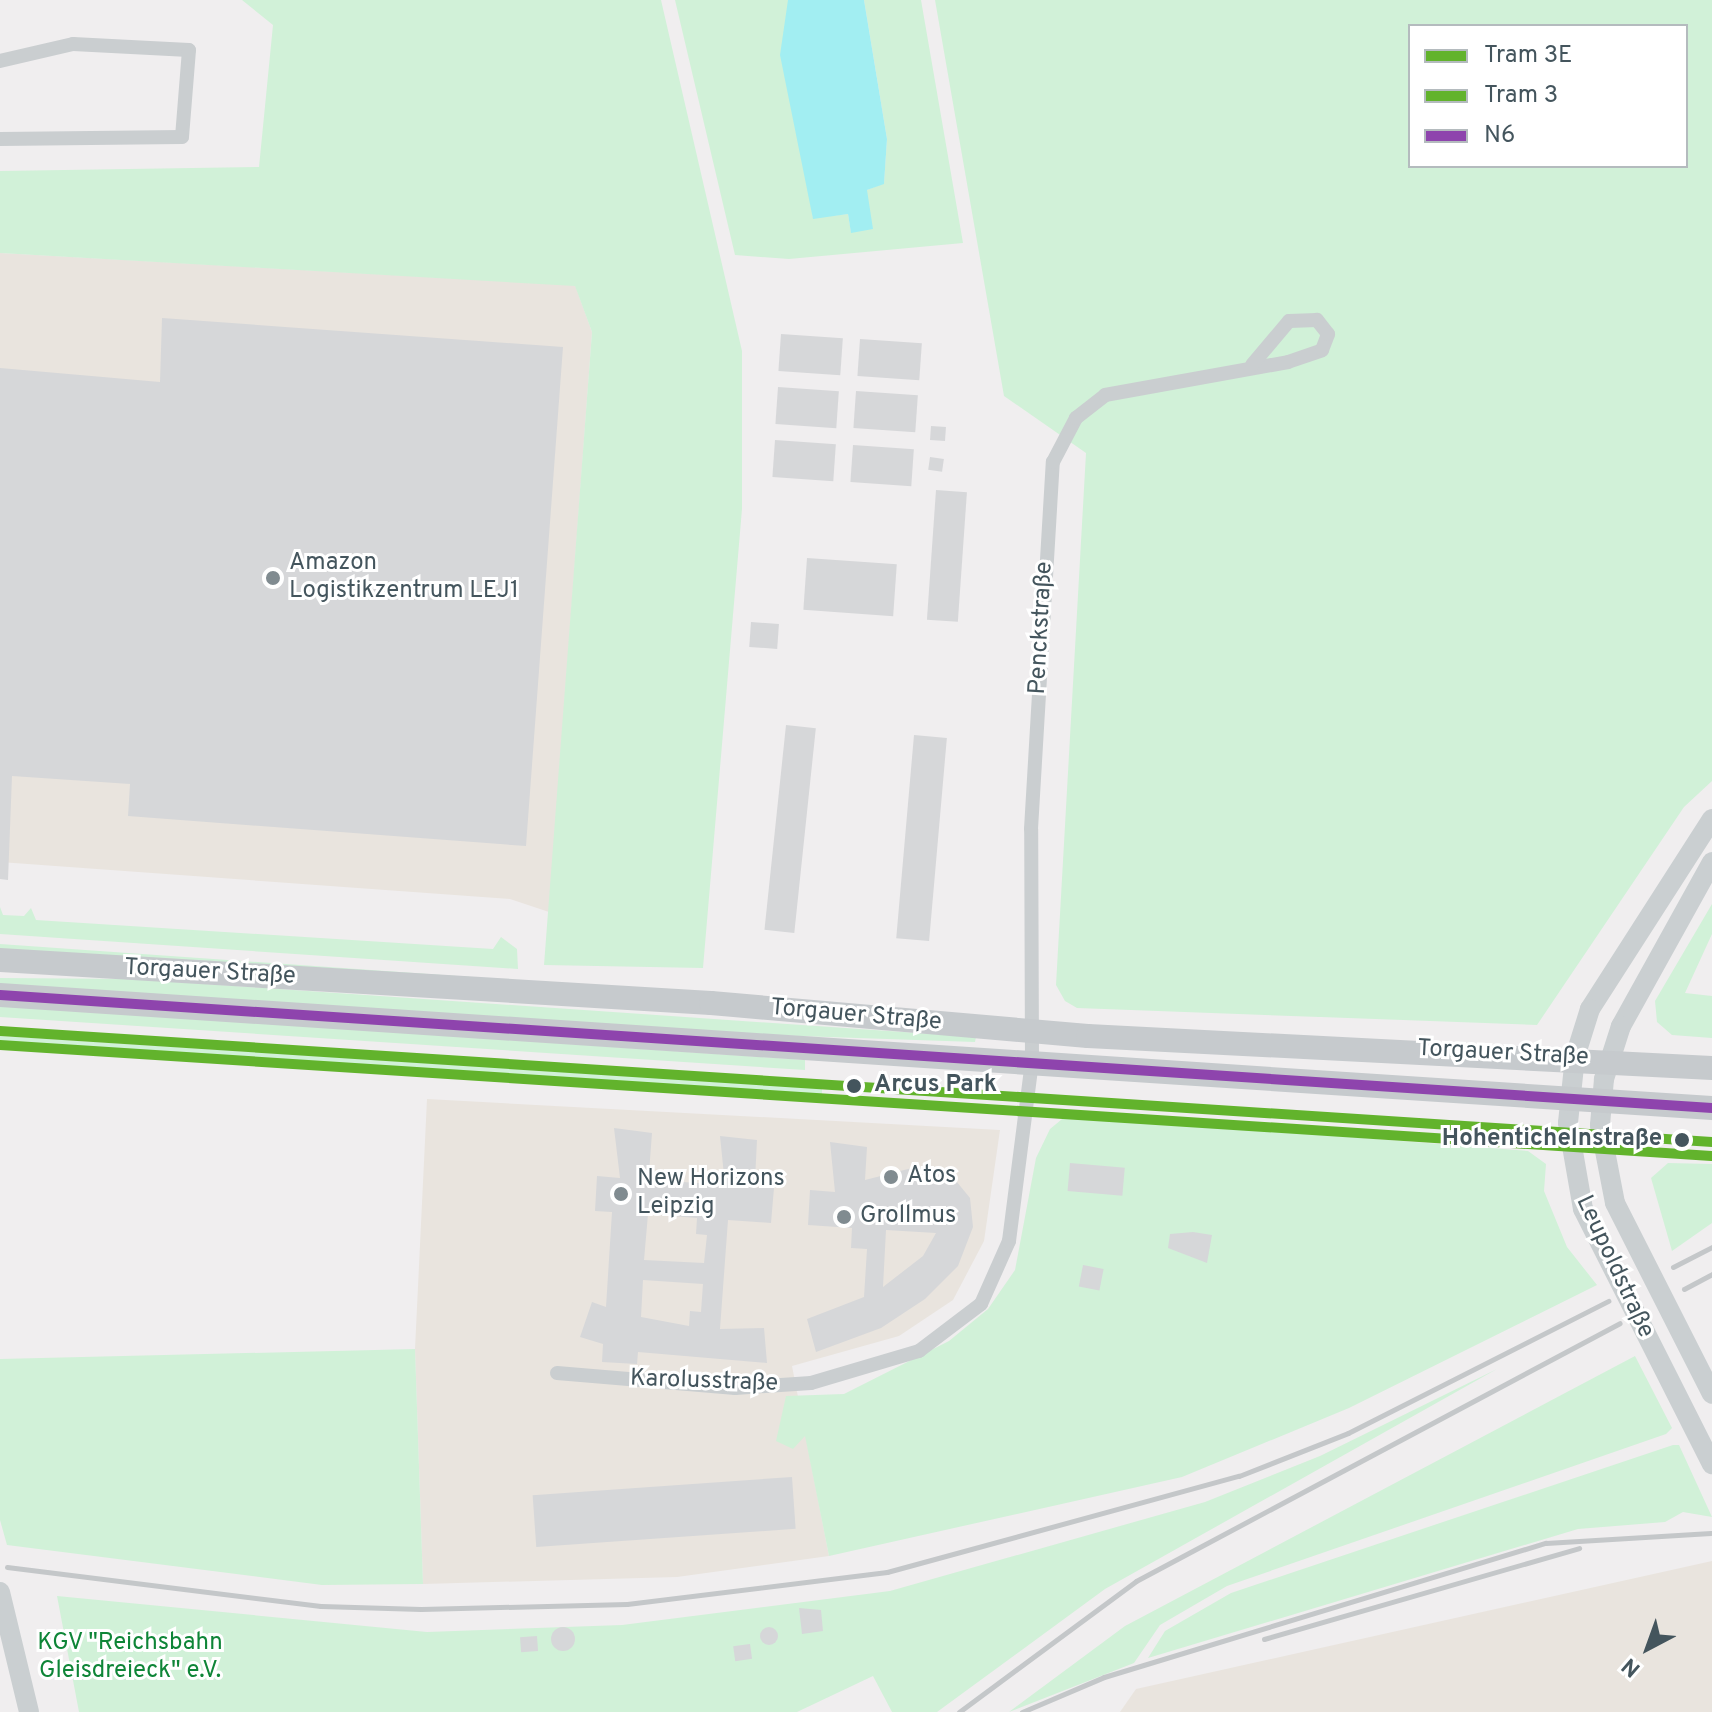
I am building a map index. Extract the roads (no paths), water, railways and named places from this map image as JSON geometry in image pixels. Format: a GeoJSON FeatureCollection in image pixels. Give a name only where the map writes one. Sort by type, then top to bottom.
{"type":"FeatureCollection","features":[{"type":"Feature","properties":{"kind":"main road"},"geometry":{"type":"LineString","coordinates":[[1575,1057],[1611,971],[1712,819]]}},
{"type":"Feature","properties":{"kind":"main road"},"geometry":{"type":"LineString","coordinates":[[1601,1098],[1609,1059],[1644,978],[1712,862]]}},
{"type":"Feature","properties":{"kind":"main road","name":"Torgauer Straße"},"geometry":{"type":"LineString","coordinates":[[0,960],[711,1003],[1033,1031],[1575,1057],[1712,1068]]}},
{"type":"Feature","properties":{"kind":"main road","name":"Torgauer Straße"},"geometry":{"type":"LineString","coordinates":[[0,995],[1601,1098],[1712,1108]]}},
{"type":"Feature","properties":{"kind":"main road","name":"Leupoldstraße"},"geometry":{"type":"LineString","coordinates":[[1575,1057],[1569,1096],[1575,1184],[1615,1277],[1712,1464]]}},
{"type":"Feature","properties":{"kind":"main road","name":"Leupoldstraße"},"geometry":{"type":"LineString","coordinates":[[1601,1098],[1604,1166],[1643,1263],[1712,1394]]}},
{"type":"Feature","properties":{"kind":"main road"},"geometry":{"type":"LineString","coordinates":[[0,1592],[29,1712]]}},
{"type":"Feature","properties":{"kind":"street"},"geometry":{"type":"LineString","coordinates":[[0,61],[73,44],[189,50],[182,137],[0,139]]}},
{"type":"Feature","properties":{"kind":"street","name":"Penckstraße"},"geometry":{"type":"LineString","coordinates":[[1033,1031],[1030,841],[1050,484],[1060,439],[1089,406],[1113,392],[1252,365],[1322,350],[1328,334],[1317,320],[1289,321],[1252,365]]}},
{"type":"Feature","properties":{"kind":"street","name":"Karolusstraße"},"geometry":{"type":"LineString","coordinates":[[557,1373],[774,1388],[880,1366],[956,1329],[981,1304],[1009,1241],[1032,1061],[1033,1031]]}},
{"type":"Feature","properties":{"kind":"water"},"geometry":{"type":"Polygon","coordinates":[[[788,0],[864,0],[887,139],[884,184],[867,190],[873,229],[851,233],[848,214],[813,219],[780,55],[788,0]]]}},
{"type":"Feature","properties":{"kind":"railway"},"geometry":{"type":"LineString","coordinates":[[1673,1267],[1712,1247]]}},
{"type":"Feature","properties":{"kind":"railway"},"geometry":{"type":"LineString","coordinates":[[1684,1289],[1712,1274]]}},
{"type":"Feature","properties":{"kind":"railway"},"geometry":{"type":"LineString","coordinates":[[7,1567],[321,1606],[421,1609],[627,1604],[887,1572],[1239,1476],[1348,1433],[1608,1301]]}},
{"type":"Feature","properties":{"kind":"railway"},"geometry":{"type":"LineString","coordinates":[[959,1712],[1136,1581],[1620,1323]]}},
{"type":"Feature","properties":{"kind":"railway"},"geometry":{"type":"LineString","coordinates":[[1022,1712],[1104,1677],[1546,1543],[1711,1533]]}},
{"type":"Feature","properties":{"kind":"railway"},"geometry":{"type":"LineString","coordinates":[[1264,1639],[1579,1548]]}},
{"type":"Feature","properties":{"kind":"tram line","name":"3E"},"geometry":{"type":"LineString","coordinates":[[0,1031],[1712,1142]]}},
{"type":"Feature","properties":{"kind":"tram line","name":"3"},"geometry":{"type":"LineString","coordinates":[[0,1045],[1711,1156]]}},
{"type":"Feature","properties":{"kind":"place","name":"Amazon Logistikzentrum LEJ1"},"geometry":{"type":"Point","coordinates":[273,578]}},
{"type":"Feature","properties":{"kind":"place","name":"Arcus Park"},"geometry":{"type":"Point","coordinates":[854,1086]}},
{"type":"Feature","properties":{"kind":"place","name":"Hohentichelnstraße"},"geometry":{"type":"Point","coordinates":[1682,1140]}},
{"type":"Feature","properties":{"kind":"place","name":"Atos"},"geometry":{"type":"Point","coordinates":[891,1177]}},
{"type":"Feature","properties":{"kind":"place","name":"New Horizons Leipzig"},"geometry":{"type":"Point","coordinates":[621,1194]}},
{"type":"Feature","properties":{"kind":"place","name":"Grollmus"},"geometry":{"type":"Point","coordinates":[844,1217]}},
{"type":"Feature","properties":{"kind":"park label","name":"KGV \"Reichsbahn Gleisdreieck\" e.V."},"geometry":{"type":"Point","coordinates":[130,1658]}}]}
